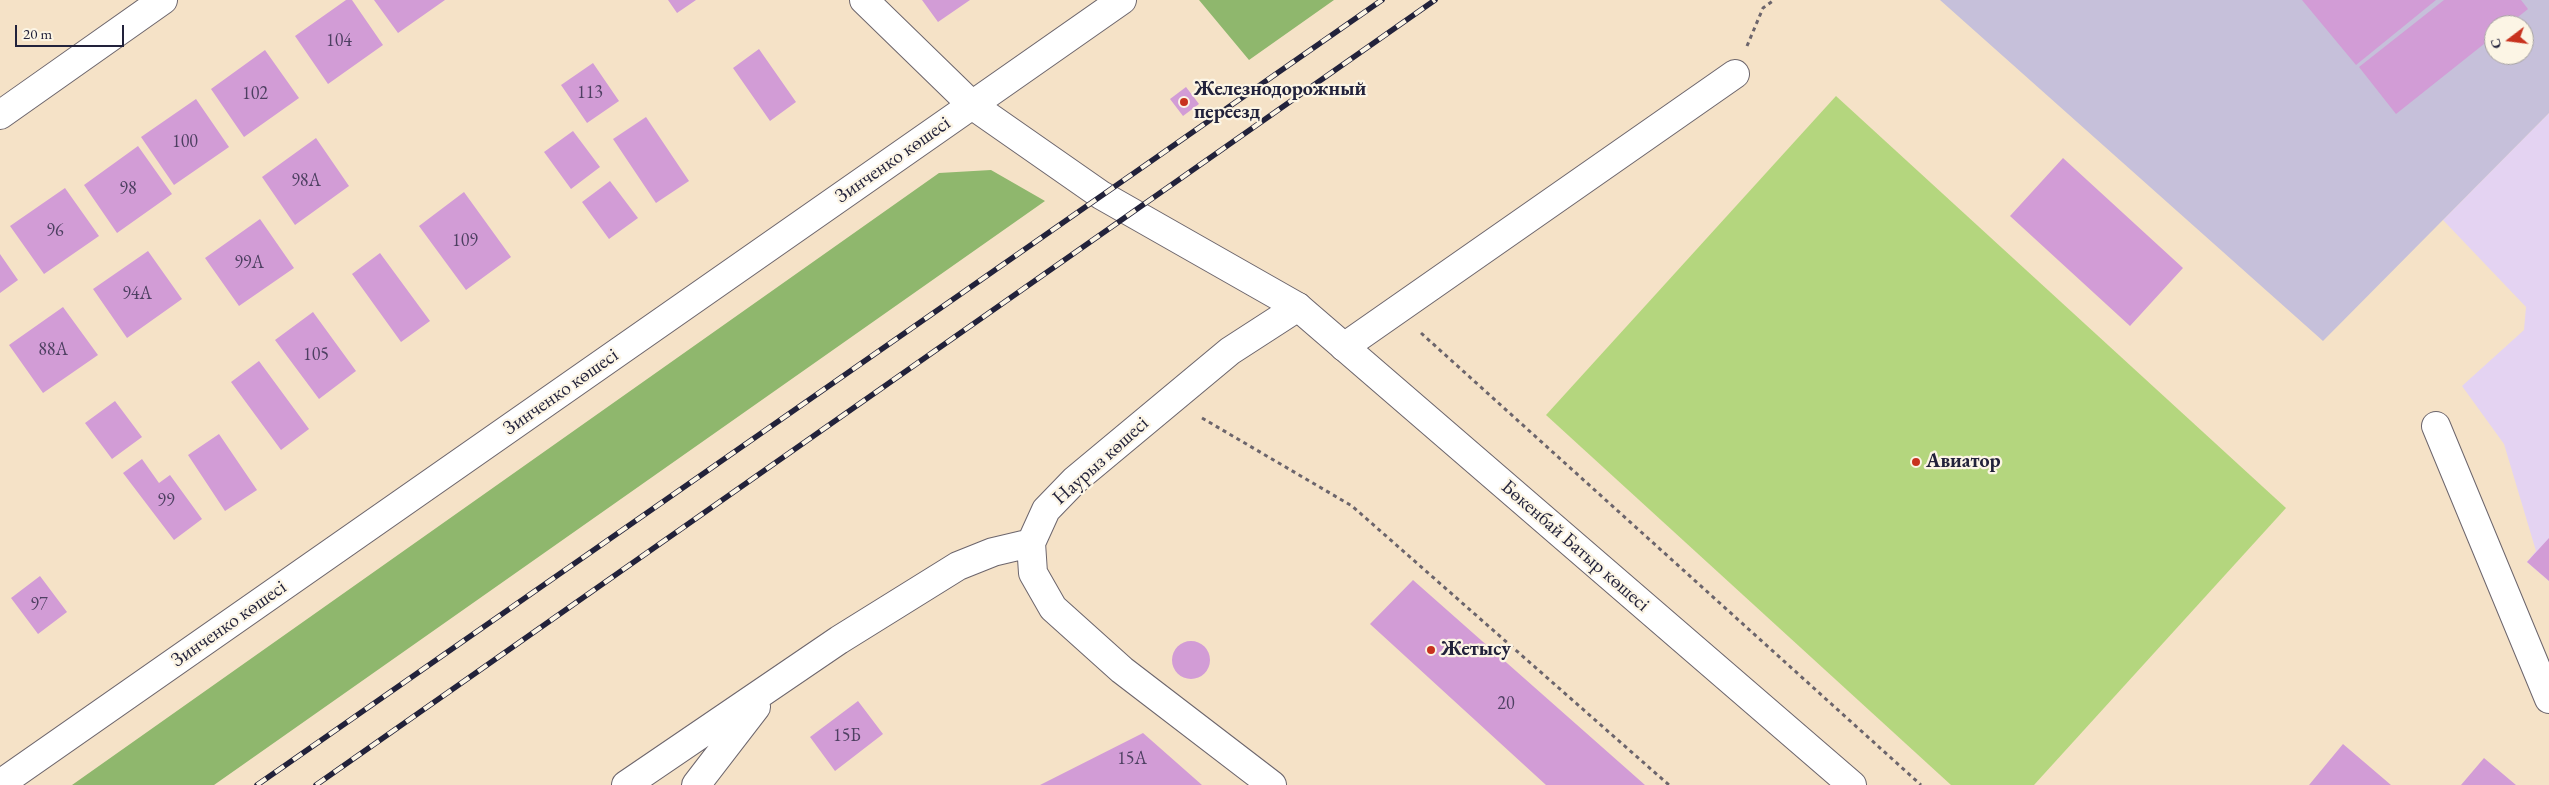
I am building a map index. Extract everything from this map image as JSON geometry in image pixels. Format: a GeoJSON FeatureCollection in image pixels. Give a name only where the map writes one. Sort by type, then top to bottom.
{"type":"FeatureCollection","features":[{"type":"Feature","properties":{"kind":"street"},"geometry":{"type":"LineString","coordinates":[[0,116],[163,0]]}},
{"type":"Feature","properties":{"kind":"street","name":"Бөкенбай Батыр көшесі"},"geometry":{"type":"LineString","coordinates":[[864,0],[972,105],[1101,195],[1298,307],[1852,785]]}},
{"type":"Feature","properties":{"kind":"street","name":"Зинченко көшесі"},"geometry":{"type":"LineString","coordinates":[[0,784],[1122,0]]}},
{"type":"Feature","properties":{"kind":"street"},"geometry":{"type":"LineString","coordinates":[[1344,347],[1735,74]]}},
{"type":"Feature","properties":{"kind":"street","name":"Наурыз көшесі"},"geometry":{"type":"LineString","coordinates":[[1031,543],[1046,510],[1075,480],[1230,351],[1298,307]]}},
{"type":"Feature","properties":{"kind":"street"},"geometry":{"type":"LineString","coordinates":[[2436,426],[2549,699]]}},
{"type":"Feature","properties":{"kind":"street"},"geometry":{"type":"LineString","coordinates":[[626,785],[839,640],[958,566],[993,552],[1031,543],[1034,573],[1053,608],[1122,670],[1272,785]]}},
{"type":"Feature","properties":{"kind":"street"},"geometry":{"type":"LineString","coordinates":[[696,785],[771,687]]}},
{"type":"Feature","properties":{"kind":"path"},"geometry":{"type":"LineString","coordinates":[[1735,74],[1764,8],[1774,0]]}},
{"type":"Feature","properties":{"kind":"path"},"geometry":{"type":"LineString","coordinates":[[1396,311],[1921,785]]}},
{"type":"Feature","properties":{"kind":"path"},"geometry":{"type":"LineString","coordinates":[[1171,400],[1352,506],[1669,785]]}},
{"type":"Feature","properties":{"kind":"shaded area"},"geometry":{"type":"Polygon","coordinates":[[[1940,0],[2549,0],[2549,113],[2323,341],[1940,0]]]}},
{"type":"Feature","properties":{"kind":"shaded area"},"geometry":{"type":"Polygon","coordinates":[[[2549,113],[2549,581],[2527,562],[2536,551],[2504,444],[2462,386],[2524,330],[2526,307],[2443,220],[2549,113]]]}},
{"type":"Feature","properties":{"kind":"green space"},"geometry":{"type":"Polygon","coordinates":[[[1199,0],[1334,0],[1249,60],[1199,0]]]}},
{"type":"Feature","properties":{"kind":"green space","name":"Авиатор"},"geometry":{"type":"Polygon","coordinates":[[[1836,96],[2286,508],[2034,785],[1951,785],[1546,415],[1836,96]]]}},
{"type":"Feature","properties":{"kind":"green space"},"geometry":{"type":"Polygon","coordinates":[[[991,170],[1045,201],[214,785],[72,785],[939,173],[991,170]]]}},
{"type":"Feature","properties":{"kind":"building"},"geometry":{"type":"Polygon","coordinates":[[[346,0],[352,0],[383,45],[328,84],[295,36],[346,0]]]}},
{"type":"Feature","properties":{"kind":"building"},"geometry":{"type":"Polygon","coordinates":[[[374,0],[445,0],[398,33],[374,0]]]}},
{"type":"Feature","properties":{"kind":"building"},"geometry":{"type":"Polygon","coordinates":[[[668,0],[696,0],[677,13],[668,0]]]}},
{"type":"Feature","properties":{"kind":"building"},"geometry":{"type":"Polygon","coordinates":[[[922,0],[970,0],[938,22],[922,0]]]}},
{"type":"Feature","properties":{"kind":"building"},"geometry":{"type":"Polygon","coordinates":[[[2302,0],[2436,0],[2356,65],[2302,0]]]}},
{"type":"Feature","properties":{"kind":"building"},"geometry":{"type":"Polygon","coordinates":[[[2444,0],[2521,0],[2528,9],[2520,15],[2484,15],[2484,44],[2396,114],[2359,67],[2444,0]]]}},
{"type":"Feature","properties":{"kind":"building"},"geometry":{"type":"Polygon","coordinates":[[[759,49],[796,102],[770,121],[733,68],[759,49]]]}},
{"type":"Feature","properties":{"kind":"building"},"geometry":{"type":"Polygon","coordinates":[[[265,50],[299,98],[244,137],[211,89],[265,50]]]}},
{"type":"Feature","properties":{"kind":"building"},"geometry":{"type":"Polygon","coordinates":[[[593,63],[619,101],[587,123],[561,85],[593,63]]]}},
{"type":"Feature","properties":{"kind":"building","name":"Железнодорожный переезд"},"geometry":{"type":"Polygon","coordinates":[[[1186,87],[1199,104],[1183,116],[1170,99],[1186,87]]]}},
{"type":"Feature","properties":{"kind":"building"},"geometry":{"type":"Polygon","coordinates":[[[196,99],[229,147],[174,185],[141,137],[196,99]]]}},
{"type":"Feature","properties":{"kind":"building"},"geometry":{"type":"Polygon","coordinates":[[[646,117],[689,181],[656,203],[613,139],[646,117]]]}},
{"type":"Feature","properties":{"kind":"building"},"geometry":{"type":"Polygon","coordinates":[[[573,131],[600,167],[571,189],[544,152],[573,131]]]}},
{"type":"Feature","properties":{"kind":"building"},"geometry":{"type":"Polygon","coordinates":[[[316,138],[349,186],[295,225],[262,177],[316,138]]]}},
{"type":"Feature","properties":{"kind":"building"},"geometry":{"type":"Polygon","coordinates":[[[138,146],[172,194],[117,233],[84,185],[138,146]]]}},
{"type":"Feature","properties":{"kind":"building"},"geometry":{"type":"Polygon","coordinates":[[[2063,158],[2183,268],[2130,326],[2010,216],[2063,158]]]}},
{"type":"Feature","properties":{"kind":"building"},"geometry":{"type":"Polygon","coordinates":[[[610,181],[638,218],[609,239],[582,202],[610,181]]]}},
{"type":"Feature","properties":{"kind":"building"},"geometry":{"type":"Polygon","coordinates":[[[65,188],[99,236],[44,274],[10,226],[65,188]]]}},
{"type":"Feature","properties":{"kind":"building"},"geometry":{"type":"Polygon","coordinates":[[[464,192],[511,257],[466,290],[419,226],[464,192]]]}},
{"type":"Feature","properties":{"kind":"building"},"geometry":{"type":"Polygon","coordinates":[[[260,219],[294,268],[239,306],[205,258],[260,219]]]}},
{"type":"Feature","properties":{"kind":"building"},"geometry":{"type":"Polygon","coordinates":[[[148,251],[182,299],[127,338],[93,289],[148,251]]]}},
{"type":"Feature","properties":{"kind":"building"},"geometry":{"type":"Polygon","coordinates":[[[380,253],[430,321],[401,342],[352,274],[380,253]]]}},
{"type":"Feature","properties":{"kind":"building"},"geometry":{"type":"Polygon","coordinates":[[[0,254],[18,280],[0,293],[0,254]]]}},
{"type":"Feature","properties":{"kind":"building"},"geometry":{"type":"Polygon","coordinates":[[[63,307],[98,355],[43,393],[9,345],[63,307]]]}},
{"type":"Feature","properties":{"kind":"building"},"geometry":{"type":"Polygon","coordinates":[[[313,312],[356,371],[319,399],[275,340],[313,312]]]}},
{"type":"Feature","properties":{"kind":"building"},"geometry":{"type":"Polygon","coordinates":[[[259,361],[309,429],[281,450],[231,382],[259,361]]]}},
{"type":"Feature","properties":{"kind":"building"},"geometry":{"type":"Polygon","coordinates":[[[115,401],[142,437],[112,459],[85,423],[115,401]]]}},
{"type":"Feature","properties":{"kind":"building"},"geometry":{"type":"Polygon","coordinates":[[[219,434],[257,490],[225,511],[188,455],[219,434]]]}},
{"type":"Feature","properties":{"kind":"building"},"geometry":{"type":"Polygon","coordinates":[[[142,459],[159,483],[170,475],[202,519],[174,540],[123,473],[142,459]]]}},
{"type":"Feature","properties":{"kind":"building"},"geometry":{"type":"Polygon","coordinates":[[[2549,538],[2549,581],[2527,562],[2549,538]]]}},
{"type":"Feature","properties":{"kind":"building"},"geometry":{"type":"Polygon","coordinates":[[[40,576],[67,612],[38,634],[11,598],[40,576]]]}},
{"type":"Feature","properties":{"kind":"building"},"geometry":{"type":"Polygon","coordinates":[[[1413,580],[1645,785],[1546,785],[1370,624],[1413,580]]]}},
{"type":"Feature","properties":{"kind":"building"},"geometry":{"type":"Polygon","coordinates":[[[1191,641],[1204,647],[1210,660],[1204,673],[1191,679],[1178,673],[1172,660],[1178,647],[1191,641]]]}},
{"type":"Feature","properties":{"kind":"building"},"geometry":{"type":"Polygon","coordinates":[[[858,701],[883,734],[835,771],[810,737],[858,701]]]}},
{"type":"Feature","properties":{"kind":"building"},"geometry":{"type":"Polygon","coordinates":[[[1143,733],[1202,785],[1040,785],[1143,733]]]}},
{"type":"Feature","properties":{"kind":"building"},"geometry":{"type":"Polygon","coordinates":[[[2343,744],[2391,785],[2309,785],[2343,744]]]}},
{"type":"Feature","properties":{"kind":"building"},"geometry":{"type":"Polygon","coordinates":[[[2484,758],[2516,785],[2461,785],[2484,758]]]}},
{"type":"Feature","properties":{"kind":"railway"},"geometry":{"type":"LineString","coordinates":[[257,785],[1382,0]]}},
{"type":"Feature","properties":{"kind":"railway"},"geometry":{"type":"LineString","coordinates":[[316,785],[1435,0]]}},
{"type":"Feature","properties":{"kind":"place","name":"Железнодорожный переезд"},"geometry":{"type":"Point","coordinates":[1184,102]}},
{"type":"Feature","properties":{"kind":"place","name":"Авиатор"},"geometry":{"type":"Point","coordinates":[1916,462]}},
{"type":"Feature","properties":{"kind":"place","name":"Жетысу"},"geometry":{"type":"Point","coordinates":[1431,650]}}]}
